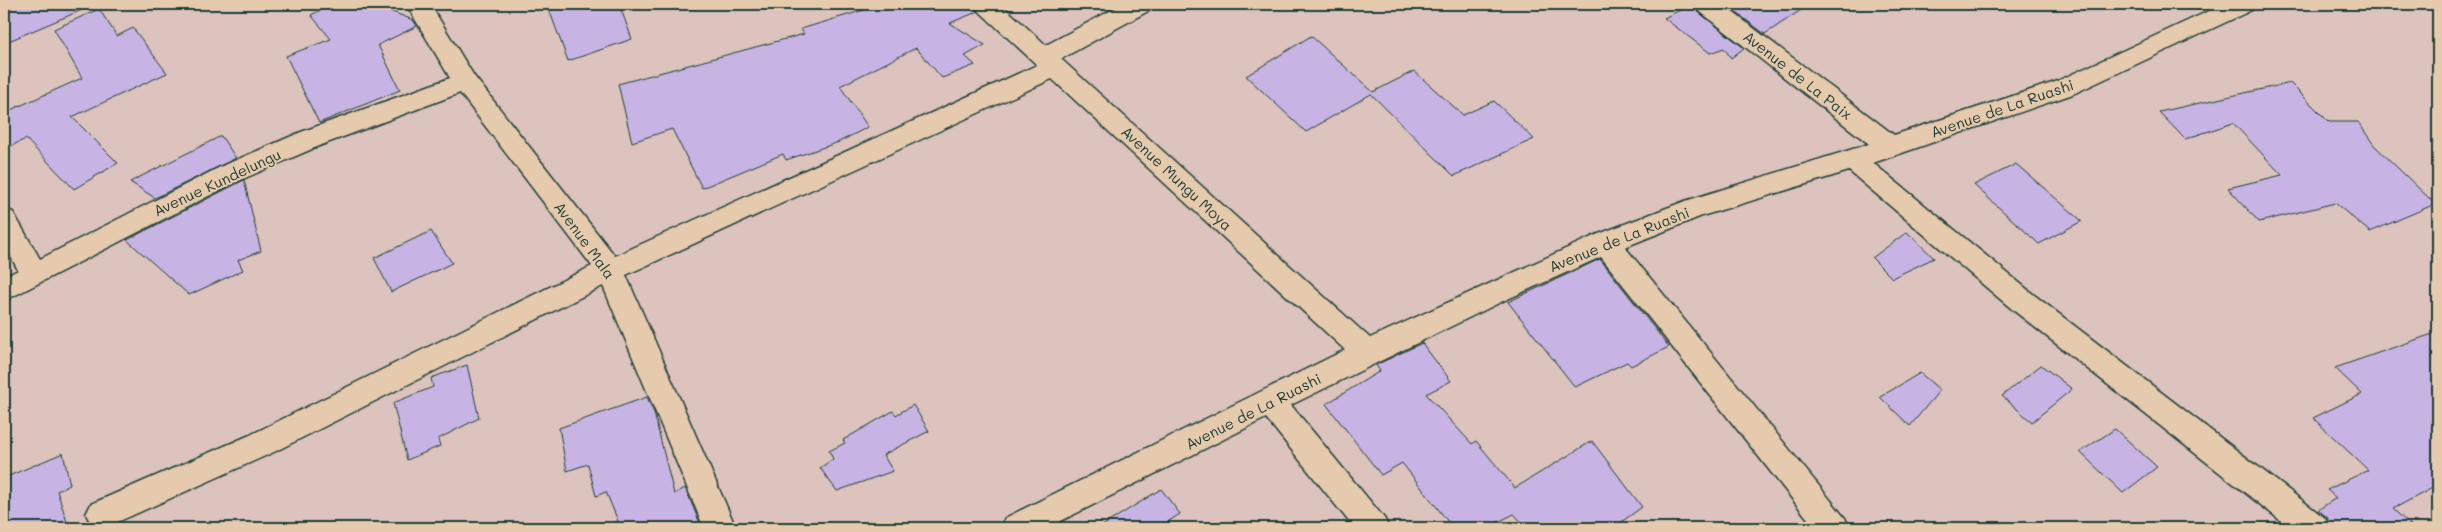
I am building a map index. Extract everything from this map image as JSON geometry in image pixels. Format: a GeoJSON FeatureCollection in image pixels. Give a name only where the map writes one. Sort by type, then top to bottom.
{"type":"FeatureCollection","features":[{"type":"Feature","properties":{"kind":"street","name":"Avenue Mala"},"geometry":{"type":"LineString","coordinates":[[418,4],[465,82],[610,270],[720,528]]}},
{"type":"Feature","properties":{"kind":"street","name":"Avenue Mungu Moya"},"geometry":{"type":"LineString","coordinates":[[986,4],[1367,353]]}},
{"type":"Feature","properties":{"kind":"street"},"geometry":{"type":"LineString","coordinates":[[102,514],[261,444],[610,270],[1050,62],[1142,4]]}},
{"type":"Feature","properties":{"kind":"street","name":"Avenue de La Paix"},"geometry":{"type":"LineString","coordinates":[[1706,4],[1890,146]]}},
{"type":"Feature","properties":{"kind":"street","name":"Avenue de La Ruashi"},"geometry":{"type":"LineString","coordinates":[[1016,528],[1367,353],[1606,242],[1694,208],[1853,160],[2064,88],[2244,4]]}},
{"type":"Feature","properties":{"kind":"street","name":"Avenue Kundelungu"},"geometry":{"type":"LineString","coordinates":[[4,290],[229,174],[310,139],[465,82]]}},
{"type":"Feature","properties":{"kind":"street"},"geometry":{"type":"LineString","coordinates":[[1853,160],[1910,211],[2113,374],[2314,528]]}},
{"type":"Feature","properties":{"kind":"street"},"geometry":{"type":"LineString","coordinates":[[4,219],[34,274]]}},
{"type":"Feature","properties":{"kind":"street"},"geometry":{"type":"LineString","coordinates":[[1606,242],[1834,528]]}},
{"type":"Feature","properties":{"kind":"street"},"geometry":{"type":"LineString","coordinates":[[1271,402],[1373,528]]}},
{"type":"Feature","properties":{"kind":"building"},"geometry":{"type":"Polygon","coordinates":[[[4,4],[96,4],[4,43],[4,4]]]}},
{"type":"Feature","properties":{"kind":"building"},"geometry":{"type":"Polygon","coordinates":[[[333,4],[372,4],[413,20],[417,26],[378,45],[400,90],[319,123],[286,56],[331,39],[311,15],[333,4]]]}},
{"type":"Feature","properties":{"kind":"building"},"geometry":{"type":"Polygon","coordinates":[[[547,4],[619,4],[632,39],[568,61],[547,4]]]}},
{"type":"Feature","properties":{"kind":"building"},"geometry":{"type":"Polygon","coordinates":[[[884,4],[972,4],[977,12],[950,23],[985,45],[965,56],[975,65],[942,78],[916,48],[840,86],[868,127],[839,142],[786,160],[783,154],[702,188],[672,129],[632,142],[618,84],[804,34],[801,29],[884,4]]]}},
{"type":"Feature","properties":{"kind":"building"},"geometry":{"type":"Polygon","coordinates":[[[1692,4],[1697,11],[1744,48],[1731,58],[1724,48],[1710,53],[1664,18],[1692,4]]]}},
{"type":"Feature","properties":{"kind":"building"},"geometry":{"type":"Polygon","coordinates":[[[1725,4],[1810,4],[1765,34],[1725,4]]]}},
{"type":"Feature","properties":{"kind":"building"},"geometry":{"type":"Polygon","coordinates":[[[99,9],[117,36],[133,28],[167,73],[72,117],[118,163],[74,189],[26,139],[4,149],[4,113],[82,78],[54,29],[99,9]]]}},
{"type":"Feature","properties":{"kind":"building"},"geometry":{"type":"Polygon","coordinates":[[[1311,36],[1373,92],[1414,71],[1463,115],[1494,101],[1534,139],[1454,176],[1371,94],[1306,132],[1246,76],[1311,36]]]}},
{"type":"Feature","properties":{"kind":"building"},"geometry":{"type":"Polygon","coordinates":[[[2290,83],[2329,122],[2358,122],[2374,145],[2435,204],[2370,232],[2335,203],[2259,222],[2228,188],[2282,175],[2233,123],[2185,139],[2159,112],[2290,83]]]}},
{"type":"Feature","properties":{"kind":"building"},"geometry":{"type":"Polygon","coordinates":[[[221,136],[236,158],[155,198],[130,182],[221,136]]]}},
{"type":"Feature","properties":{"kind":"building"},"geometry":{"type":"Polygon","coordinates":[[[2016,164],[2082,221],[2039,244],[1974,185],[2016,164]]]}},
{"type":"Feature","properties":{"kind":"building"},"geometry":{"type":"Polygon","coordinates":[[[244,180],[261,251],[238,260],[243,270],[189,295],[127,240],[244,180]]]}},
{"type":"Feature","properties":{"kind":"building"},"geometry":{"type":"Polygon","coordinates":[[[431,231],[452,263],[391,292],[374,258],[431,231]]]}},
{"type":"Feature","properties":{"kind":"building"},"geometry":{"type":"Polygon","coordinates":[[[1907,232],[1934,258],[1892,278],[1872,258],[1907,232]]]}},
{"type":"Feature","properties":{"kind":"building"},"geometry":{"type":"Polygon","coordinates":[[[1600,259],[1669,347],[1631,366],[1627,362],[1575,387],[1508,302],[1600,259]]]}},
{"type":"Feature","properties":{"kind":"building"},"geometry":{"type":"Polygon","coordinates":[[[2438,332],[2438,485],[2393,509],[2413,528],[2332,528],[2327,517],[2318,510],[2336,498],[2327,490],[2368,470],[2313,418],[2362,394],[2335,368],[2438,332]]]}},
{"type":"Feature","properties":{"kind":"building"},"geometry":{"type":"Polygon","coordinates":[[[1422,343],[1451,381],[1426,394],[1472,444],[1476,441],[1515,488],[1592,441],[1642,507],[1613,528],[1527,528],[1514,514],[1486,528],[1453,528],[1402,463],[1381,475],[1326,404],[1380,371],[1376,365],[1422,343]]]}},
{"type":"Feature","properties":{"kind":"building"},"geometry":{"type":"Polygon","coordinates":[[[467,365],[479,418],[438,439],[440,446],[407,460],[393,403],[433,387],[431,378],[467,365]]]}},
{"type":"Feature","properties":{"kind":"building"},"geometry":{"type":"Polygon","coordinates":[[[2041,365],[2072,389],[2032,422],[2002,396],[2041,365]]]}},
{"type":"Feature","properties":{"kind":"building"},"geometry":{"type":"Polygon","coordinates":[[[1920,373],[1940,390],[1910,426],[1880,397],[1920,373]]]}},
{"type":"Feature","properties":{"kind":"building"},"geometry":{"type":"Polygon","coordinates":[[[647,397],[654,413],[674,494],[685,488],[702,528],[604,528],[618,521],[606,492],[596,496],[588,464],[567,471],[559,428],[647,397]]]}},
{"type":"Feature","properties":{"kind":"building"},"geometry":{"type":"Polygon","coordinates":[[[913,405],[929,431],[883,455],[893,471],[837,491],[820,468],[833,459],[829,451],[845,443],[843,440],[893,411],[896,415],[913,405]]]}},
{"type":"Feature","properties":{"kind":"building"},"geometry":{"type":"Polygon","coordinates":[[[2115,429],[2157,467],[2123,493],[2080,452],[2115,429]]]}},
{"type":"Feature","properties":{"kind":"building"},"geometry":{"type":"Polygon","coordinates":[[[63,453],[70,485],[57,491],[69,528],[4,528],[4,478],[63,453]]]}},
{"type":"Feature","properties":{"kind":"building"},"geometry":{"type":"Polygon","coordinates":[[[1161,489],[1180,514],[1158,528],[1099,528],[1161,489]]]}}]}
